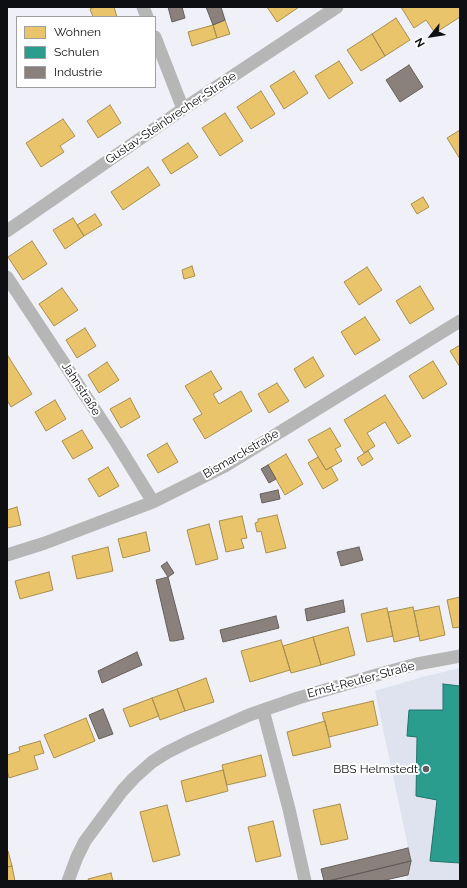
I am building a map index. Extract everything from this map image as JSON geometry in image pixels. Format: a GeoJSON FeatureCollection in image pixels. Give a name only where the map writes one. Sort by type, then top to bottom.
{"type":"FeatureCollection","features":[{"type":"Feature","properties":{"kind":"street","name":"Gustav-Steinbrecher-Straße"},"geometry":{"type":"LineString","coordinates":[[7,231],[183,109],[337,7]]}},
{"type":"Feature","properties":{"kind":"street"},"geometry":{"type":"LineString","coordinates":[[156,40],[183,109]]}},
{"type":"Feature","properties":{"kind":"street","name":"Jahnstraße"},"geometry":{"type":"LineString","coordinates":[[7,277],[116,442],[153,502]]}},
{"type":"Feature","properties":{"kind":"street","name":"Bismarckstraße"},"geometry":{"type":"LineString","coordinates":[[7,555],[45,543],[153,502],[224,466],[460,321]]}},
{"type":"Feature","properties":{"kind":"street","name":"Ernst-Reuter-Straße"},"geometry":{"type":"LineString","coordinates":[[68,881],[77,857],[85,842],[122,791],[152,762],[166,753],[249,715],[298,698],[417,664],[460,656]]}},
{"type":"Feature","properties":{"kind":"street"},"geometry":{"type":"LineString","coordinates":[[263,710],[289,809],[305,881]]}},
{"type":"Feature","properties":{"kind":"shaded area","name":"BBS Helmstedt"},"geometry":{"type":"Polygon","coordinates":[[[460,668],[460,881],[406,881],[411,861],[375,691],[422,677],[460,668]]]}},
{"type":"Feature","properties":{"kind":"building: Wohnen"},"geometry":{"type":"Polygon","coordinates":[[[94,7],[114,7],[117,16],[93,16],[90,9],[94,7]]]}},
{"type":"Feature","properties":{"kind":"building: Wohnen"},"geometry":{"type":"Polygon","coordinates":[[[267,7],[299,7],[277,22],[267,7]]]}},
{"type":"Feature","properties":{"kind":"building: Wohnen"},"geometry":{"type":"Polygon","coordinates":[[[401,7],[460,7],[460,17],[435,33],[426,20],[414,28],[401,7]]]}},
{"type":"Feature","properties":{"kind":"building: Wohnen"},"geometry":{"type":"Polygon","coordinates":[[[396,18],[410,40],[385,56],[372,34],[396,18]]]}},
{"type":"Feature","properties":{"kind":"building: Wohnen"},"geometry":{"type":"Polygon","coordinates":[[[225,20],[230,34],[217,38],[213,25],[225,20]]]}},
{"type":"Feature","properties":{"kind":"building: Wohnen"},"geometry":{"type":"Polygon","coordinates":[[[213,25],[217,38],[192,46],[188,32],[213,25]]]}},
{"type":"Feature","properties":{"kind":"building: Wohnen"},"geometry":{"type":"Polygon","coordinates":[[[372,34],[385,56],[361,71],[347,50],[372,34]]]}},
{"type":"Feature","properties":{"kind":"building: Wohnen"},"geometry":{"type":"Polygon","coordinates":[[[339,61],[353,83],[329,99],[315,76],[339,61]]]}},
{"type":"Feature","properties":{"kind":"building: Wohnen"},"geometry":{"type":"Polygon","coordinates":[[[294,71],[308,93],[284,109],[270,86],[294,71]]]}},
{"type":"Feature","properties":{"kind":"building: Wohnen"},"geometry":{"type":"Polygon","coordinates":[[[261,91],[275,114],[251,129],[237,107],[261,91]]]}},
{"type":"Feature","properties":{"kind":"building: Wohnen"},"geometry":{"type":"Polygon","coordinates":[[[110,105],[121,123],[98,138],[87,121],[110,105]]]}},
{"type":"Feature","properties":{"kind":"building: Wohnen"},"geometry":{"type":"Polygon","coordinates":[[[225,113],[243,141],[220,156],[202,128],[225,113]]]}},
{"type":"Feature","properties":{"kind":"building: Wohnen"},"geometry":{"type":"Polygon","coordinates":[[[63,119],[75,136],[60,146],[64,152],[41,167],[26,143],[63,119]]]}},
{"type":"Feature","properties":{"kind":"building: Wohnen"},"geometry":{"type":"Polygon","coordinates":[[[460,130],[460,159],[447,138],[460,130]]]}},
{"type":"Feature","properties":{"kind":"building: Wohnen"},"geometry":{"type":"Polygon","coordinates":[[[188,143],[198,157],[171,174],[162,160],[188,143]]]}},
{"type":"Feature","properties":{"kind":"building: Wohnen"},"geometry":{"type":"Polygon","coordinates":[[[148,167],[160,185],[123,210],[111,192],[148,167]]]}},
{"type":"Feature","properties":{"kind":"building: Wohnen"},"geometry":{"type":"Polygon","coordinates":[[[423,197],[429,207],[417,214],[411,204],[423,197]]]}},
{"type":"Feature","properties":{"kind":"building: Wohnen"},"geometry":{"type":"Polygon","coordinates":[[[95,214],[102,225],[84,236],[77,225],[95,214]]]}},
{"type":"Feature","properties":{"kind":"building: Wohnen"},"geometry":{"type":"Polygon","coordinates":[[[73,218],[84,236],[65,249],[53,230],[73,218]]]}},
{"type":"Feature","properties":{"kind":"building: Wohnen"},"geometry":{"type":"Polygon","coordinates":[[[32,241],[47,264],[23,280],[8,257],[32,241]]]}},
{"type":"Feature","properties":{"kind":"building: Wohnen"},"geometry":{"type":"Polygon","coordinates":[[[192,266],[195,276],[184,279],[182,270],[192,266]]]}},
{"type":"Feature","properties":{"kind":"building: Wohnen"},"geometry":{"type":"Polygon","coordinates":[[[367,267],[382,290],[359,305],[344,282],[367,267]]]}},
{"type":"Feature","properties":{"kind":"building: Wohnen"},"geometry":{"type":"Polygon","coordinates":[[[420,286],[434,309],[410,324],[396,301],[420,286]]]}},
{"type":"Feature","properties":{"kind":"building: Wohnen"},"geometry":{"type":"Polygon","coordinates":[[[62,288],[78,310],[54,326],[39,304],[62,288]]]}},
{"type":"Feature","properties":{"kind":"building: Wohnen"},"geometry":{"type":"Polygon","coordinates":[[[365,317],[380,340],[355,355],[341,332],[365,317]]]}},
{"type":"Feature","properties":{"kind":"building: Wohnen"},"geometry":{"type":"Polygon","coordinates":[[[85,328],[96,346],[77,358],[66,340],[85,328]]]}},
{"type":"Feature","properties":{"kind":"building: Wohnen"},"geometry":{"type":"Polygon","coordinates":[[[460,345],[460,367],[450,351],[460,345]]]}},
{"type":"Feature","properties":{"kind":"building: Wohnen"},"geometry":{"type":"Polygon","coordinates":[[[8,356],[32,394],[11,407],[7,400],[8,356]]]}},
{"type":"Feature","properties":{"kind":"building: Wohnen"},"geometry":{"type":"Polygon","coordinates":[[[313,357],[324,376],[305,388],[294,369],[313,357]]]}},
{"type":"Feature","properties":{"kind":"building: Wohnen"},"geometry":{"type":"Polygon","coordinates":[[[433,361],[447,384],[423,399],[409,376],[433,361]]]}},
{"type":"Feature","properties":{"kind":"building: Wohnen"},"geometry":{"type":"Polygon","coordinates":[[[107,362],[119,380],[99,393],[88,375],[107,362]]]}},
{"type":"Feature","properties":{"kind":"building: Wohnen"},"geometry":{"type":"Polygon","coordinates":[[[211,371],[222,389],[213,394],[219,404],[241,391],[252,411],[205,439],[193,419],[202,414],[185,386],[211,371]]]}},
{"type":"Feature","properties":{"kind":"building: Wohnen"},"geometry":{"type":"Polygon","coordinates":[[[277,383],[289,401],[269,413],[258,394],[277,383]]]}},
{"type":"Feature","properties":{"kind":"building: Wohnen"},"geometry":{"type":"Polygon","coordinates":[[[385,395],[411,436],[398,444],[385,422],[367,433],[375,446],[364,453],[344,420],[385,395]]]}},
{"type":"Feature","properties":{"kind":"building: Wohnen"},"geometry":{"type":"Polygon","coordinates":[[[130,398],[140,417],[121,428],[110,409],[130,398]]]}},
{"type":"Feature","properties":{"kind":"building: Wohnen"},"geometry":{"type":"Polygon","coordinates":[[[55,400],[66,419],[46,431],[35,412],[55,400]]]}},
{"type":"Feature","properties":{"kind":"building: Wohnen"},"geometry":{"type":"Polygon","coordinates":[[[330,428],[341,446],[335,449],[342,461],[326,470],[308,440],[330,428]]]}},
{"type":"Feature","properties":{"kind":"building: Wohnen"},"geometry":{"type":"Polygon","coordinates":[[[82,430],[93,448],[73,459],[62,441],[82,430]]]}},
{"type":"Feature","properties":{"kind":"building: Wohnen"},"geometry":{"type":"Polygon","coordinates":[[[167,443],[178,462],[158,473],[147,455],[167,443]]]}},
{"type":"Feature","properties":{"kind":"building: Wohnen"},"geometry":{"type":"Polygon","coordinates":[[[368,451],[373,459],[362,466],[357,458],[368,451]]]}},
{"type":"Feature","properties":{"kind":"building: Wohnen"},"geometry":{"type":"Polygon","coordinates":[[[286,454],[303,484],[285,495],[268,465],[286,454]]]}},
{"type":"Feature","properties":{"kind":"building: Wohnen"},"geometry":{"type":"Polygon","coordinates":[[[318,457],[326,470],[331,467],[338,480],[323,489],[308,463],[318,457]]]}},
{"type":"Feature","properties":{"kind":"building: Wohnen"},"geometry":{"type":"Polygon","coordinates":[[[108,467],[119,486],[99,497],[88,479],[108,467]]]}},
{"type":"Feature","properties":{"kind":"building: Wohnen"},"geometry":{"type":"Polygon","coordinates":[[[17,507],[21,525],[7,528],[7,510],[17,507]]]}},
{"type":"Feature","properties":{"kind":"building: Wohnen"},"geometry":{"type":"Polygon","coordinates":[[[277,515],[286,548],[266,553],[261,531],[257,532],[255,523],[258,522],[258,519],[277,515]]]}},
{"type":"Feature","properties":{"kind":"building: Wohnen"},"geometry":{"type":"Polygon","coordinates":[[[242,516],[247,538],[241,539],[244,548],[226,552],[219,521],[242,516]]]}},
{"type":"Feature","properties":{"kind":"building: Wohnen"},"geometry":{"type":"Polygon","coordinates":[[[209,524],[218,559],[196,565],[187,530],[209,524]]]}},
{"type":"Feature","properties":{"kind":"building: Wohnen"},"geometry":{"type":"Polygon","coordinates":[[[146,532],[150,551],[123,558],[118,539],[146,532]]]}},
{"type":"Feature","properties":{"kind":"building: Wohnen"},"geometry":{"type":"Polygon","coordinates":[[[108,547],[113,571],[77,579],[72,556],[108,547]]]}},
{"type":"Feature","properties":{"kind":"building: Wohnen"},"geometry":{"type":"Polygon","coordinates":[[[49,572],[53,590],[20,599],[15,581],[49,572]]]}},
{"type":"Feature","properties":{"kind":"building: Wohnen"},"geometry":{"type":"Polygon","coordinates":[[[460,597],[460,627],[453,628],[447,600],[460,597]]]}},
{"type":"Feature","properties":{"kind":"building: Wohnen"},"geometry":{"type":"Polygon","coordinates":[[[439,606],[445,635],[420,641],[414,611],[439,606]]]}},
{"type":"Feature","properties":{"kind":"building: Wohnen"},"geometry":{"type":"Polygon","coordinates":[[[413,607],[419,636],[394,642],[388,612],[413,607]]]}},
{"type":"Feature","properties":{"kind":"building: Wohnen"},"geometry":{"type":"Polygon","coordinates":[[[387,608],[393,636],[367,642],[361,614],[387,608]]]}},
{"type":"Feature","properties":{"kind":"building: Wohnen"},"geometry":{"type":"Polygon","coordinates":[[[348,627],[355,655],[321,665],[313,637],[348,627]]]}},
{"type":"Feature","properties":{"kind":"building: Wohnen"},"geometry":{"type":"Polygon","coordinates":[[[313,637],[321,665],[291,673],[283,646],[313,637]]]}},
{"type":"Feature","properties":{"kind":"building: Wohnen"},"geometry":{"type":"Polygon","coordinates":[[[281,640],[290,670],[250,682],[241,651],[281,640]]]}},
{"type":"Feature","properties":{"kind":"building: Wohnen"},"geometry":{"type":"Polygon","coordinates":[[[206,678],[214,702],[185,711],[177,689],[206,678]]]}},
{"type":"Feature","properties":{"kind":"building: Wohnen"},"geometry":{"type":"Polygon","coordinates":[[[177,689],[185,711],[160,720],[152,698],[177,689]]]}},
{"type":"Feature","properties":{"kind":"building: Wohnen"},"geometry":{"type":"Polygon","coordinates":[[[152,698],[159,716],[130,727],[123,709],[152,698]]]}},
{"type":"Feature","properties":{"kind":"building: Wohnen"},"geometry":{"type":"Polygon","coordinates":[[[373,701],[378,725],[329,737],[322,713],[373,701]]]}},
{"type":"Feature","properties":{"kind":"building: Wohnen"},"geometry":{"type":"Polygon","coordinates":[[[86,718],[95,741],[54,758],[44,735],[86,718]]]}},
{"type":"Feature","properties":{"kind":"building: Wohnen"},"geometry":{"type":"Polygon","coordinates":[[[325,721],[331,747],[293,756],[287,732],[325,721]]]}},
{"type":"Feature","properties":{"kind":"building: Wohnen"},"geometry":{"type":"Polygon","coordinates":[[[40,741],[44,753],[34,756],[38,769],[9,778],[7,770],[7,755],[20,751],[19,747],[40,741]]]}},
{"type":"Feature","properties":{"kind":"building: Wohnen"},"geometry":{"type":"Polygon","coordinates":[[[261,755],[266,776],[227,785],[222,765],[261,755]]]}},
{"type":"Feature","properties":{"kind":"building: Wohnen"},"geometry":{"type":"Polygon","coordinates":[[[223,770],[228,791],[186,802],[181,781],[223,770]]]}},
{"type":"Feature","properties":{"kind":"building: Wohnen"},"geometry":{"type":"Polygon","coordinates":[[[340,804],[348,839],[321,845],[313,810],[340,804]]]}},
{"type":"Feature","properties":{"kind":"building: Wohnen"},"geometry":{"type":"Polygon","coordinates":[[[167,805],[180,855],[153,862],[140,812],[167,805]]]}},
{"type":"Feature","properties":{"kind":"building: Wohnen"},"geometry":{"type":"Polygon","coordinates":[[[273,821],[281,856],[256,862],[248,827],[273,821]]]}},
{"type":"Feature","properties":{"kind":"building: Wohnen"},"geometry":{"type":"Polygon","coordinates":[[[7,851],[12,866],[7,867],[7,851]]]}},
{"type":"Feature","properties":{"kind":"building: Wohnen"},"geometry":{"type":"Polygon","coordinates":[[[12,866],[15,881],[7,881],[7,867],[12,866]]]}},
{"type":"Feature","properties":{"kind":"building: Wohnen"},"geometry":{"type":"Polygon","coordinates":[[[111,873],[113,881],[89,881],[88,879],[111,873]]]}},
{"type":"Feature","properties":{"kind":"building: Schulen"},"geometry":{"type":"Polygon","coordinates":[[[443,684],[460,686],[460,863],[430,861],[437,800],[416,796],[417,737],[407,736],[409,710],[443,710],[443,684]]]}},
{"type":"Feature","properties":{"kind":"building: Industrie"},"geometry":{"type":"Polygon","coordinates":[[[168,7],[182,7],[185,18],[172,22],[168,7]]]}},
{"type":"Feature","properties":{"kind":"building: Industrie"},"geometry":{"type":"Polygon","coordinates":[[[206,7],[221,7],[225,20],[213,25],[206,7]]]}},
{"type":"Feature","properties":{"kind":"building: Industrie"},"geometry":{"type":"Polygon","coordinates":[[[409,65],[423,87],[400,102],[386,80],[409,65]]]}},
{"type":"Feature","properties":{"kind":"building: Industrie"},"geometry":{"type":"Polygon","coordinates":[[[268,465],[276,479],[269,483],[261,469],[268,465]]]}},
{"type":"Feature","properties":{"kind":"building: Industrie"},"geometry":{"type":"Polygon","coordinates":[[[278,490],[280,499],[262,503],[260,494],[278,490]]]}},
{"type":"Feature","properties":{"kind":"building: Industrie"},"geometry":{"type":"Polygon","coordinates":[[[359,547],[363,560],[341,566],[337,552],[359,547]]]}},
{"type":"Feature","properties":{"kind":"building: Industrie"},"geometry":{"type":"Polygon","coordinates":[[[167,562],[174,573],[168,577],[161,566],[167,562]]]}},
{"type":"Feature","properties":{"kind":"building: Industrie"},"geometry":{"type":"Polygon","coordinates":[[[168,577],[184,639],[174,641],[170,641],[156,580],[168,577]]]}},
{"type":"Feature","properties":{"kind":"building: Industrie"},"geometry":{"type":"Polygon","coordinates":[[[343,600],[345,612],[307,621],[305,609],[343,600]]]}},
{"type":"Feature","properties":{"kind":"building: Industrie"},"geometry":{"type":"Polygon","coordinates":[[[276,616],[279,628],[223,642],[220,630],[276,616]]]}},
{"type":"Feature","properties":{"kind":"building: Industrie"},"geometry":{"type":"Polygon","coordinates":[[[137,652],[142,665],[102,683],[98,671],[137,652]]]}},
{"type":"Feature","properties":{"kind":"building: Industrie"},"geometry":{"type":"Polygon","coordinates":[[[103,709],[113,734],[99,739],[89,715],[103,709]]]}},
{"type":"Feature","properties":{"kind":"building: Industrie"},"geometry":{"type":"Polygon","coordinates":[[[408,848],[411,861],[324,881],[321,869],[408,848]]]}},
{"type":"Feature","properties":{"kind":"building: Industrie"},"geometry":{"type":"Polygon","coordinates":[[[411,861],[408,875],[381,881],[328,881],[411,861]]]}},
{"type":"Feature","properties":{"kind":"place","name":"BBS Helmstedt"},"geometry":{"type":"Point","coordinates":[426,769]}}]}
